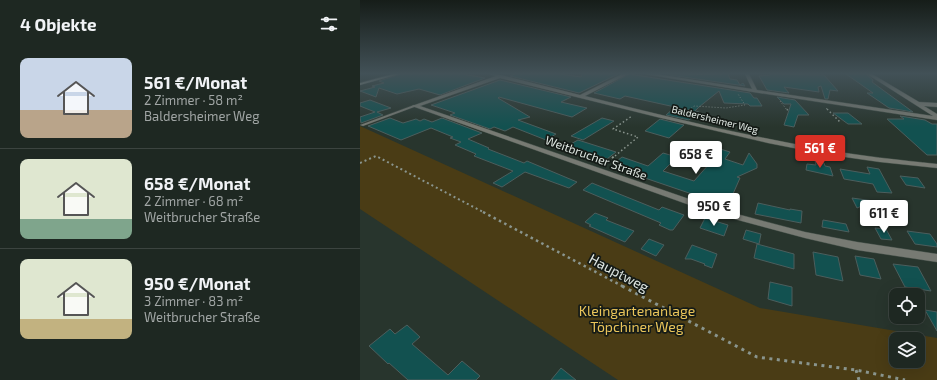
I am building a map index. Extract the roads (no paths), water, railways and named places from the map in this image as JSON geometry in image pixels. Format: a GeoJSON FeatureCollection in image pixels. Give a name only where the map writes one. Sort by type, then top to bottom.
{"type":"FeatureCollection","features":[{"type":"Feature","properties":{"kind":"street"},"geometry":{"type":"LineString","coordinates":[[415,106],[456,92]]}},
{"type":"Feature","properties":{"kind":"street","name":"Baldersheimer Weg"},"geometry":{"type":"LineString","coordinates":[[564,92],[774,143],[868,159],[937,166]]}},
{"type":"Feature","properties":{"kind":"street"},"geometry":{"type":"LineString","coordinates":[[581,96],[590,92]]}},
{"type":"Feature","properties":{"kind":"street"},"geometry":{"type":"LineString","coordinates":[[757,92],[937,117]]}},
{"type":"Feature","properties":{"kind":"street"},"geometry":{"type":"LineString","coordinates":[[898,92],[937,117]]}},
{"type":"Feature","properties":{"kind":"street"},"geometry":{"type":"LineString","coordinates":[[918,104],[937,104]]}},
{"type":"Feature","properties":{"kind":"street","name":"Weitbrucher Straße"},"geometry":{"type":"LineString","coordinates":[[415,106],[722,214],[812,237],[857,246],[937,258]]}},
{"type":"Feature","properties":{"kind":"lane"},"geometry":{"type":"LineString","coordinates":[[362,125],[415,106]]}},
{"type":"Feature","properties":{"kind":"park label","name":"Kleingartenanlage Töpchiner Weg"},"geometry":{"type":"Point","coordinates":[637,320]}}]}
